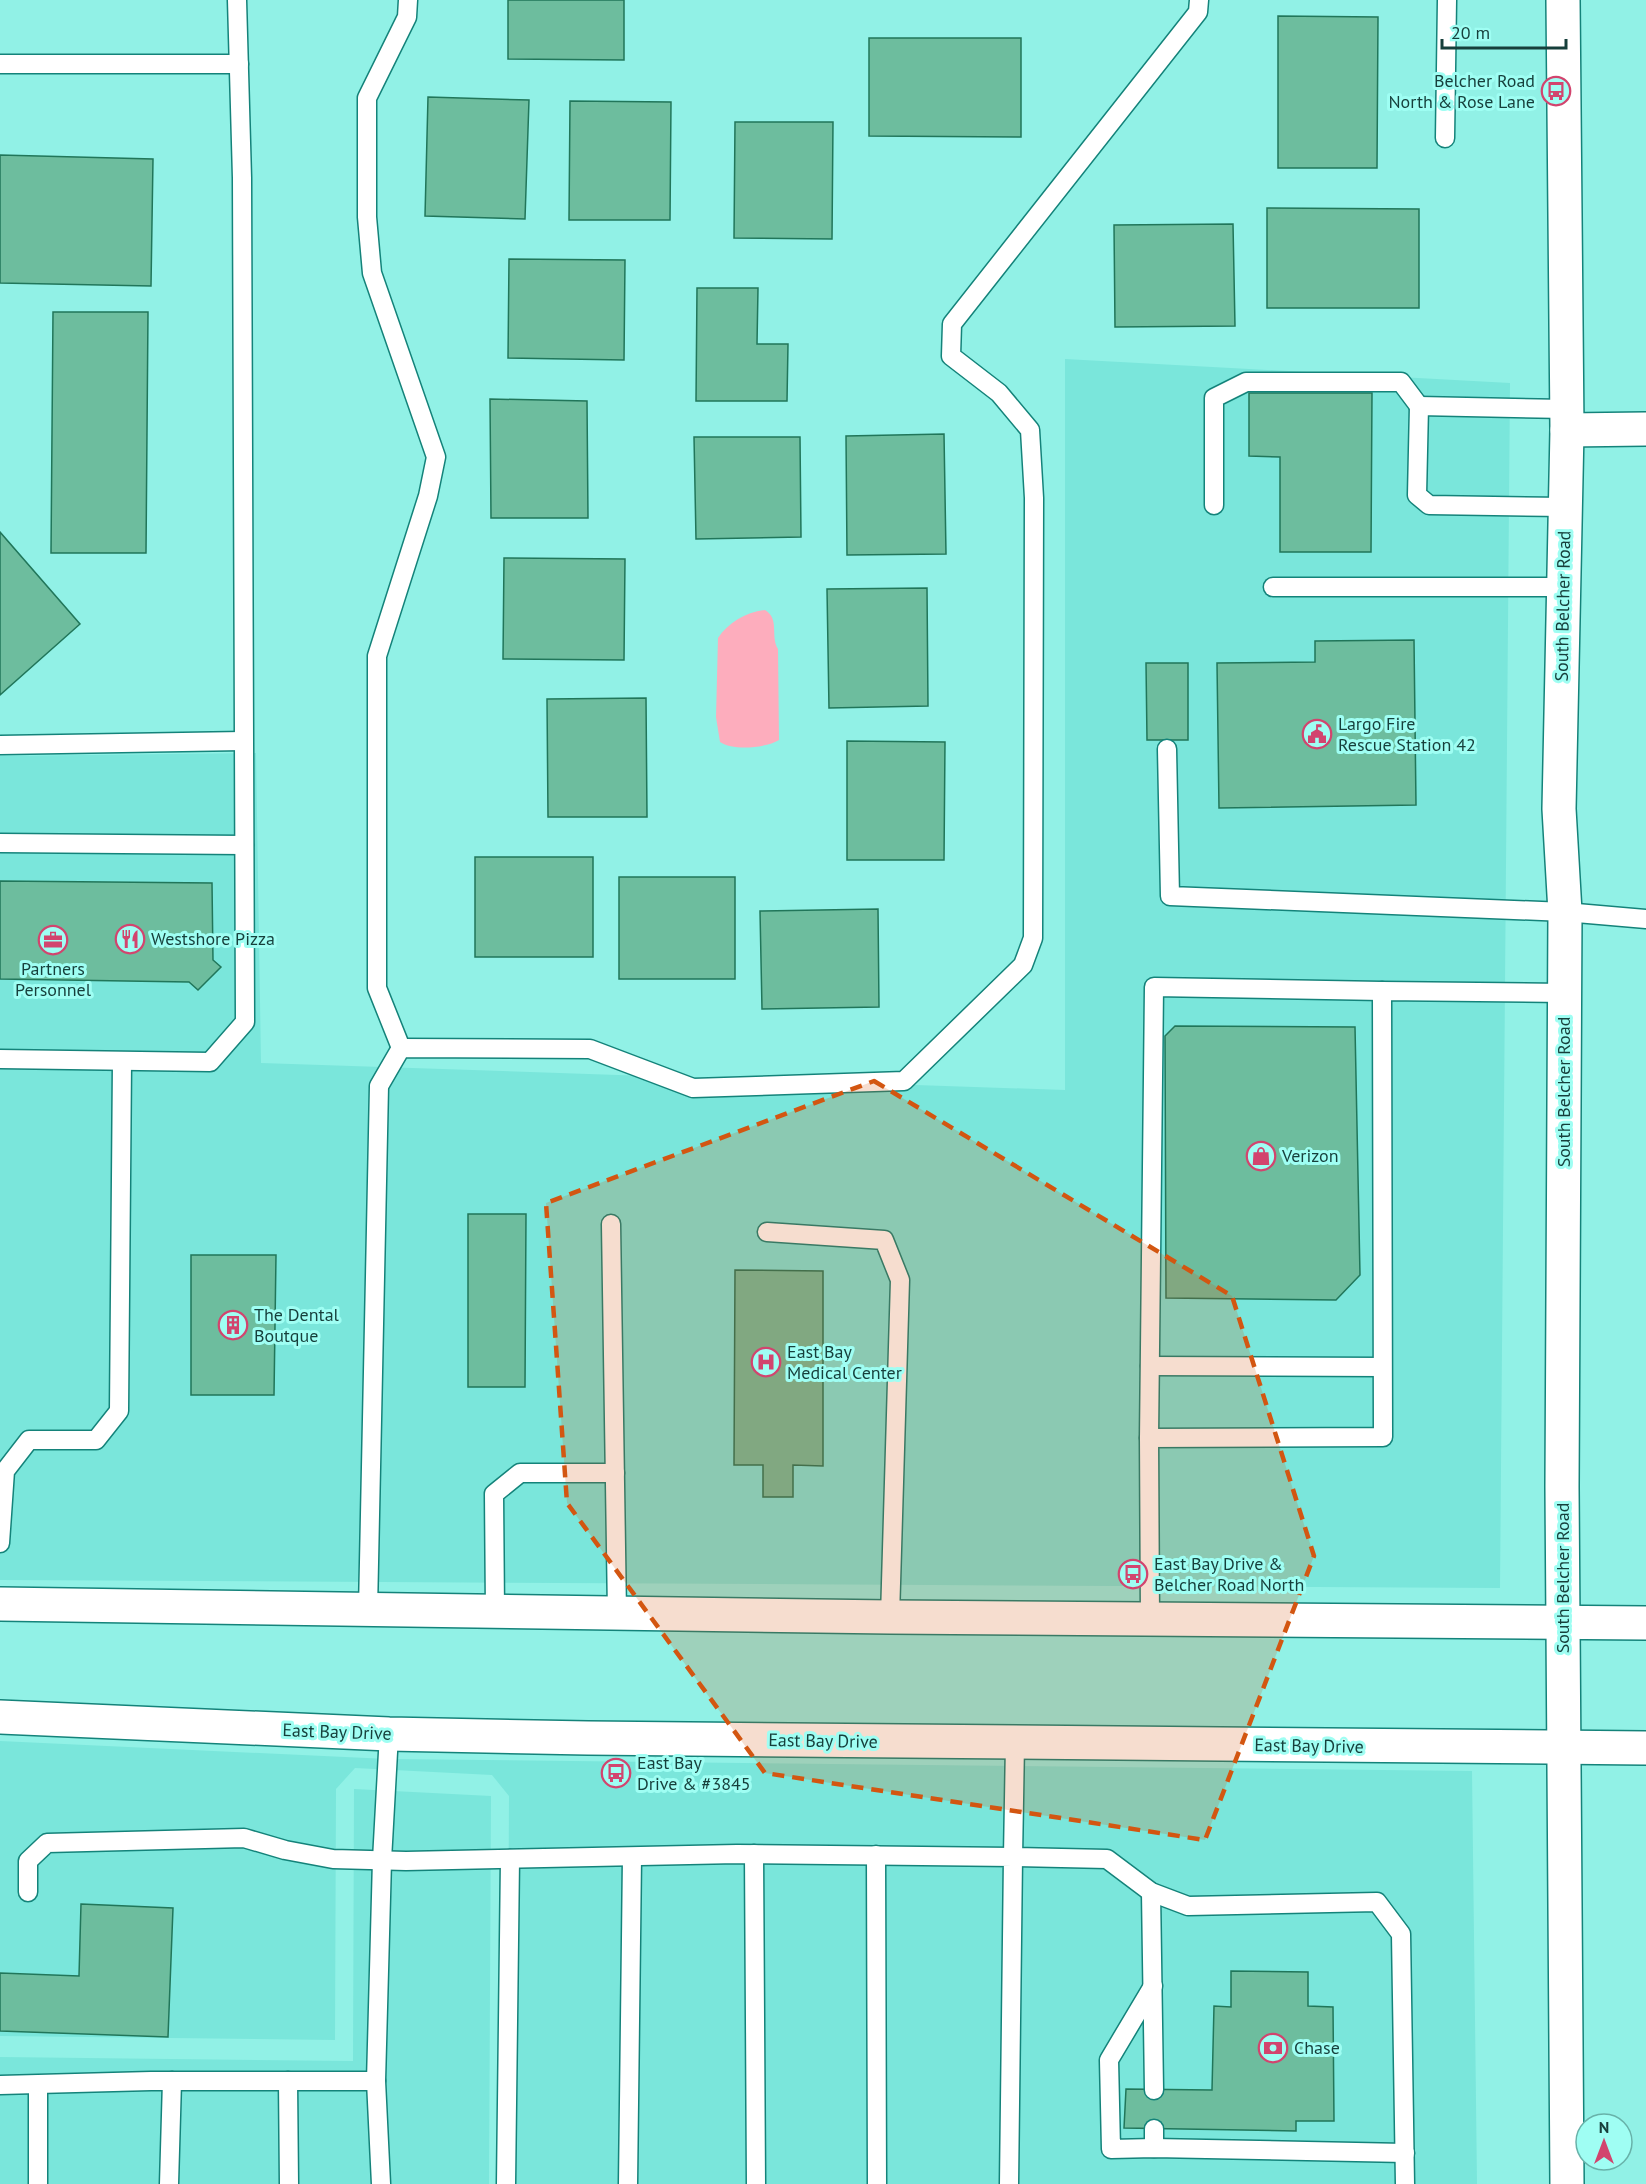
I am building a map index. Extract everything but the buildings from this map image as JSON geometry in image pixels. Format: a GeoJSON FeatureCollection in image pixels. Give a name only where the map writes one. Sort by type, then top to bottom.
{"type":"FeatureCollection","features":[{"type":"Feature","properties":{"kind":"main road","name":"South Belcher Road"},"geometry":{"type":"LineString","coordinates":[[1563,0],[1566,419],[1559,809],[1565,912],[1563,1747],[1567,2184]]}},
{"type":"Feature","properties":{"kind":"main road"},"geometry":{"type":"LineString","coordinates":[[1566,419],[1646,429]]}},
{"type":"Feature","properties":{"kind":"main road"},"geometry":{"type":"LineString","coordinates":[[0,1604],[890,1617],[1646,1623]]}},
{"type":"Feature","properties":{"kind":"main road","name":"East Bay Drive"},"geometry":{"type":"LineString","coordinates":[[0,1717],[389,1734],[1015,1743],[1646,1748]]}},
{"type":"Feature","properties":{"kind":"lane"},"geometry":{"type":"LineString","coordinates":[[0,1059],[210,1062],[245,1022],[242,178],[237,0]]}},
{"type":"Feature","properties":{"kind":"lane"},"geometry":{"type":"LineString","coordinates":[[401,1048],[377,988],[377,656],[428,495],[436,457],[372,273],[367,218],[367,98],[407,17],[408,0]]}},
{"type":"Feature","properties":{"kind":"lane"},"geometry":{"type":"LineString","coordinates":[[401,1048],[590,1049],[693,1088],[904,1081],[1023,965],[1033,938],[1034,498],[1030,430],[999,393],[951,356],[952,324],[1198,12],[1199,0]]}},
{"type":"Feature","properties":{"kind":"lane"},"geometry":{"type":"LineString","coordinates":[[1444,138],[1447,0]]}},
{"type":"Feature","properties":{"kind":"lane"},"geometry":{"type":"LineString","coordinates":[[0,64],[239,64]]}},
{"type":"Feature","properties":{"kind":"lane"},"geometry":{"type":"LineString","coordinates":[[1214,505],[1214,398],[1246,382],[1401,382],[1419,406],[1418,495],[1429,505],[1565,507]]}},
{"type":"Feature","properties":{"kind":"lane"},"geometry":{"type":"LineString","coordinates":[[1419,406],[1566,419]]}},
{"type":"Feature","properties":{"kind":"lane"},"geometry":{"type":"LineString","coordinates":[[1273,587],[1563,587]]}},
{"type":"Feature","properties":{"kind":"lane"},"geometry":{"type":"LineString","coordinates":[[0,745],[243,741]]}},
{"type":"Feature","properties":{"kind":"lane"},"geometry":{"type":"LineString","coordinates":[[1167,749],[1170,896],[1565,912],[1646,919]]}},
{"type":"Feature","properties":{"kind":"lane"},"geometry":{"type":"LineString","coordinates":[[0,843],[244,845]]}},
{"type":"Feature","properties":{"kind":"lane"},"geometry":{"type":"LineString","coordinates":[[1150,1619],[1149,1438],[1154,987],[1565,993]]}},
{"type":"Feature","properties":{"kind":"lane"},"geometry":{"type":"LineString","coordinates":[[1149,1438],[1383,1437],[1382,991]]}},
{"type":"Feature","properties":{"kind":"lane"},"geometry":{"type":"LineString","coordinates":[[368,1610],[379,1086],[401,1048]]}},
{"type":"Feature","properties":{"kind":"lane"},"geometry":{"type":"LineString","coordinates":[[0,1543],[5,1471],[29,1440],[96,1440],[119,1411],[122,1062]]}},
{"type":"Feature","properties":{"kind":"lane"},"geometry":{"type":"LineString","coordinates":[[611,1224],[617,1613]]}},
{"type":"Feature","properties":{"kind":"lane"},"geometry":{"type":"LineString","coordinates":[[767,1232],[884,1240],[900,1280],[890,1617]]}},
{"type":"Feature","properties":{"kind":"lane"},"geometry":{"type":"LineString","coordinates":[[1150,1366],[1382,1367]]}},
{"type":"Feature","properties":{"kind":"lane"},"geometry":{"type":"LineString","coordinates":[[495,1611],[494,1494],[520,1473],[615,1473]]}},
{"type":"Feature","properties":{"kind":"lane"},"geometry":{"type":"LineString","coordinates":[[381,2184],[376,2081],[382,1860],[389,1734]]}},
{"type":"Feature","properties":{"kind":"lane"},"geometry":{"type":"LineString","coordinates":[[1009,2184],[1015,1743]]}},
{"type":"Feature","properties":{"kind":"lane"},"geometry":{"type":"LineString","coordinates":[[28,1892],[28,1861],[46,1843],[244,1838],[285,1850],[333,1859],[510,1859],[754,1854],[1107,1859],[1151,1892],[1188,1906],[1377,1902],[1401,1934],[1405,2184]]}},
{"type":"Feature","properties":{"kind":"lane"},"geometry":{"type":"LineString","coordinates":[[754,1854],[756,2184]]}},
{"type":"Feature","properties":{"kind":"lane"},"geometry":{"type":"LineString","coordinates":[[876,1855],[877,2184]]}},
{"type":"Feature","properties":{"kind":"lane"},"geometry":{"type":"LineString","coordinates":[[628,2184],[632,1857]]}},
{"type":"Feature","properties":{"kind":"lane"},"geometry":{"type":"LineString","coordinates":[[506,2184],[510,1859]]}},
{"type":"Feature","properties":{"kind":"lane"},"geometry":{"type":"LineString","coordinates":[[1151,1892],[1155,2090]]}},
{"type":"Feature","properties":{"kind":"lane"},"geometry":{"type":"LineString","coordinates":[[1153,1986],[1109,2060],[1111,2149],[1405,2153]]}},
{"type":"Feature","properties":{"kind":"lane"},"geometry":{"type":"LineString","coordinates":[[0,2085],[172,2081],[376,2081]]}},
{"type":"Feature","properties":{"kind":"lane"},"geometry":{"type":"LineString","coordinates":[[168,2184],[172,2081]]}},
{"type":"Feature","properties":{"kind":"lane"},"geometry":{"type":"LineString","coordinates":[[288,2081],[288,2184]]}},
{"type":"Feature","properties":{"kind":"lane"},"geometry":{"type":"LineString","coordinates":[[38,2085],[38,2184]]}},
{"type":"Feature","properties":{"kind":"lane"},"geometry":{"type":"LineString","coordinates":[[1154,2148],[1155,2129]]}},
{"type":"Feature","properties":{"kind":"highlighted area"},"geometry":{"type":"Polygon","coordinates":[[[874,1081],[1232,1296],[1314,1556],[1205,1840],[765,1773],[567,1503],[546,1203],[874,1081]]]}},
{"type":"Feature","properties":{"kind":"shaded area"},"geometry":{"type":"Polygon","coordinates":[[[1065,359],[1510,383],[1500,1588],[0,1580],[0,756],[256,753],[261,1063],[1065,1090],[1065,359]]]}},
{"type":"Feature","properties":{"kind":"shaded area"},"geometry":{"type":"Polygon","coordinates":[[[765,610],[770,614],[774,623],[778,649],[779,740],[766,745],[733,747],[720,742],[716,717],[718,638],[738,619],[765,610]]]}},
{"type":"Feature","properties":{"kind":"shaded area"},"geometry":{"type":"Polygon","coordinates":[[[0,1741],[388,1759],[1472,1771],[1477,2184],[507,2184],[509,1796],[492,1775],[355,1768],[336,1789],[335,2040],[0,2036],[0,1741]]]}},
{"type":"Feature","properties":{"kind":"shaded area"},"geometry":{"type":"Polygon","coordinates":[[[354,1789],[491,1796],[489,2184],[0,2184],[0,2057],[353,2061],[354,1789]]]}},
{"type":"Feature","properties":{"kind":"place","name":"Belcher Road North & Rose Lane"},"geometry":{"type":"Point","coordinates":[1556,91]}},
{"type":"Feature","properties":{"kind":"place","name":"Largo Fire Rescue Station 42"},"geometry":{"type":"Point","coordinates":[1317,734]}},
{"type":"Feature","properties":{"kind":"place","name":"Westshore Pizza"},"geometry":{"type":"Point","coordinates":[130,939]}},
{"type":"Feature","properties":{"kind":"place","name":"Partners Personnel"},"geometry":{"type":"Point","coordinates":[53,940]}},
{"type":"Feature","properties":{"kind":"place","name":"Verizon"},"geometry":{"type":"Point","coordinates":[1261,1156]}},
{"type":"Feature","properties":{"kind":"place","name":"The Dental Boutque"},"geometry":{"type":"Point","coordinates":[233,1325]}},
{"type":"Feature","properties":{"kind":"place","name":"East Bay Medical Center"},"geometry":{"type":"Point","coordinates":[766,1362]}},
{"type":"Feature","properties":{"kind":"place","name":"East Bay Drive & Belcher Road North"},"geometry":{"type":"Point","coordinates":[1133,1574]}},
{"type":"Feature","properties":{"kind":"place","name":"East Bay Drive & #3845"},"geometry":{"type":"Point","coordinates":[616,1773]}},
{"type":"Feature","properties":{"kind":"place","name":"Chase"},"geometry":{"type":"Point","coordinates":[1273,2048]}}]}
